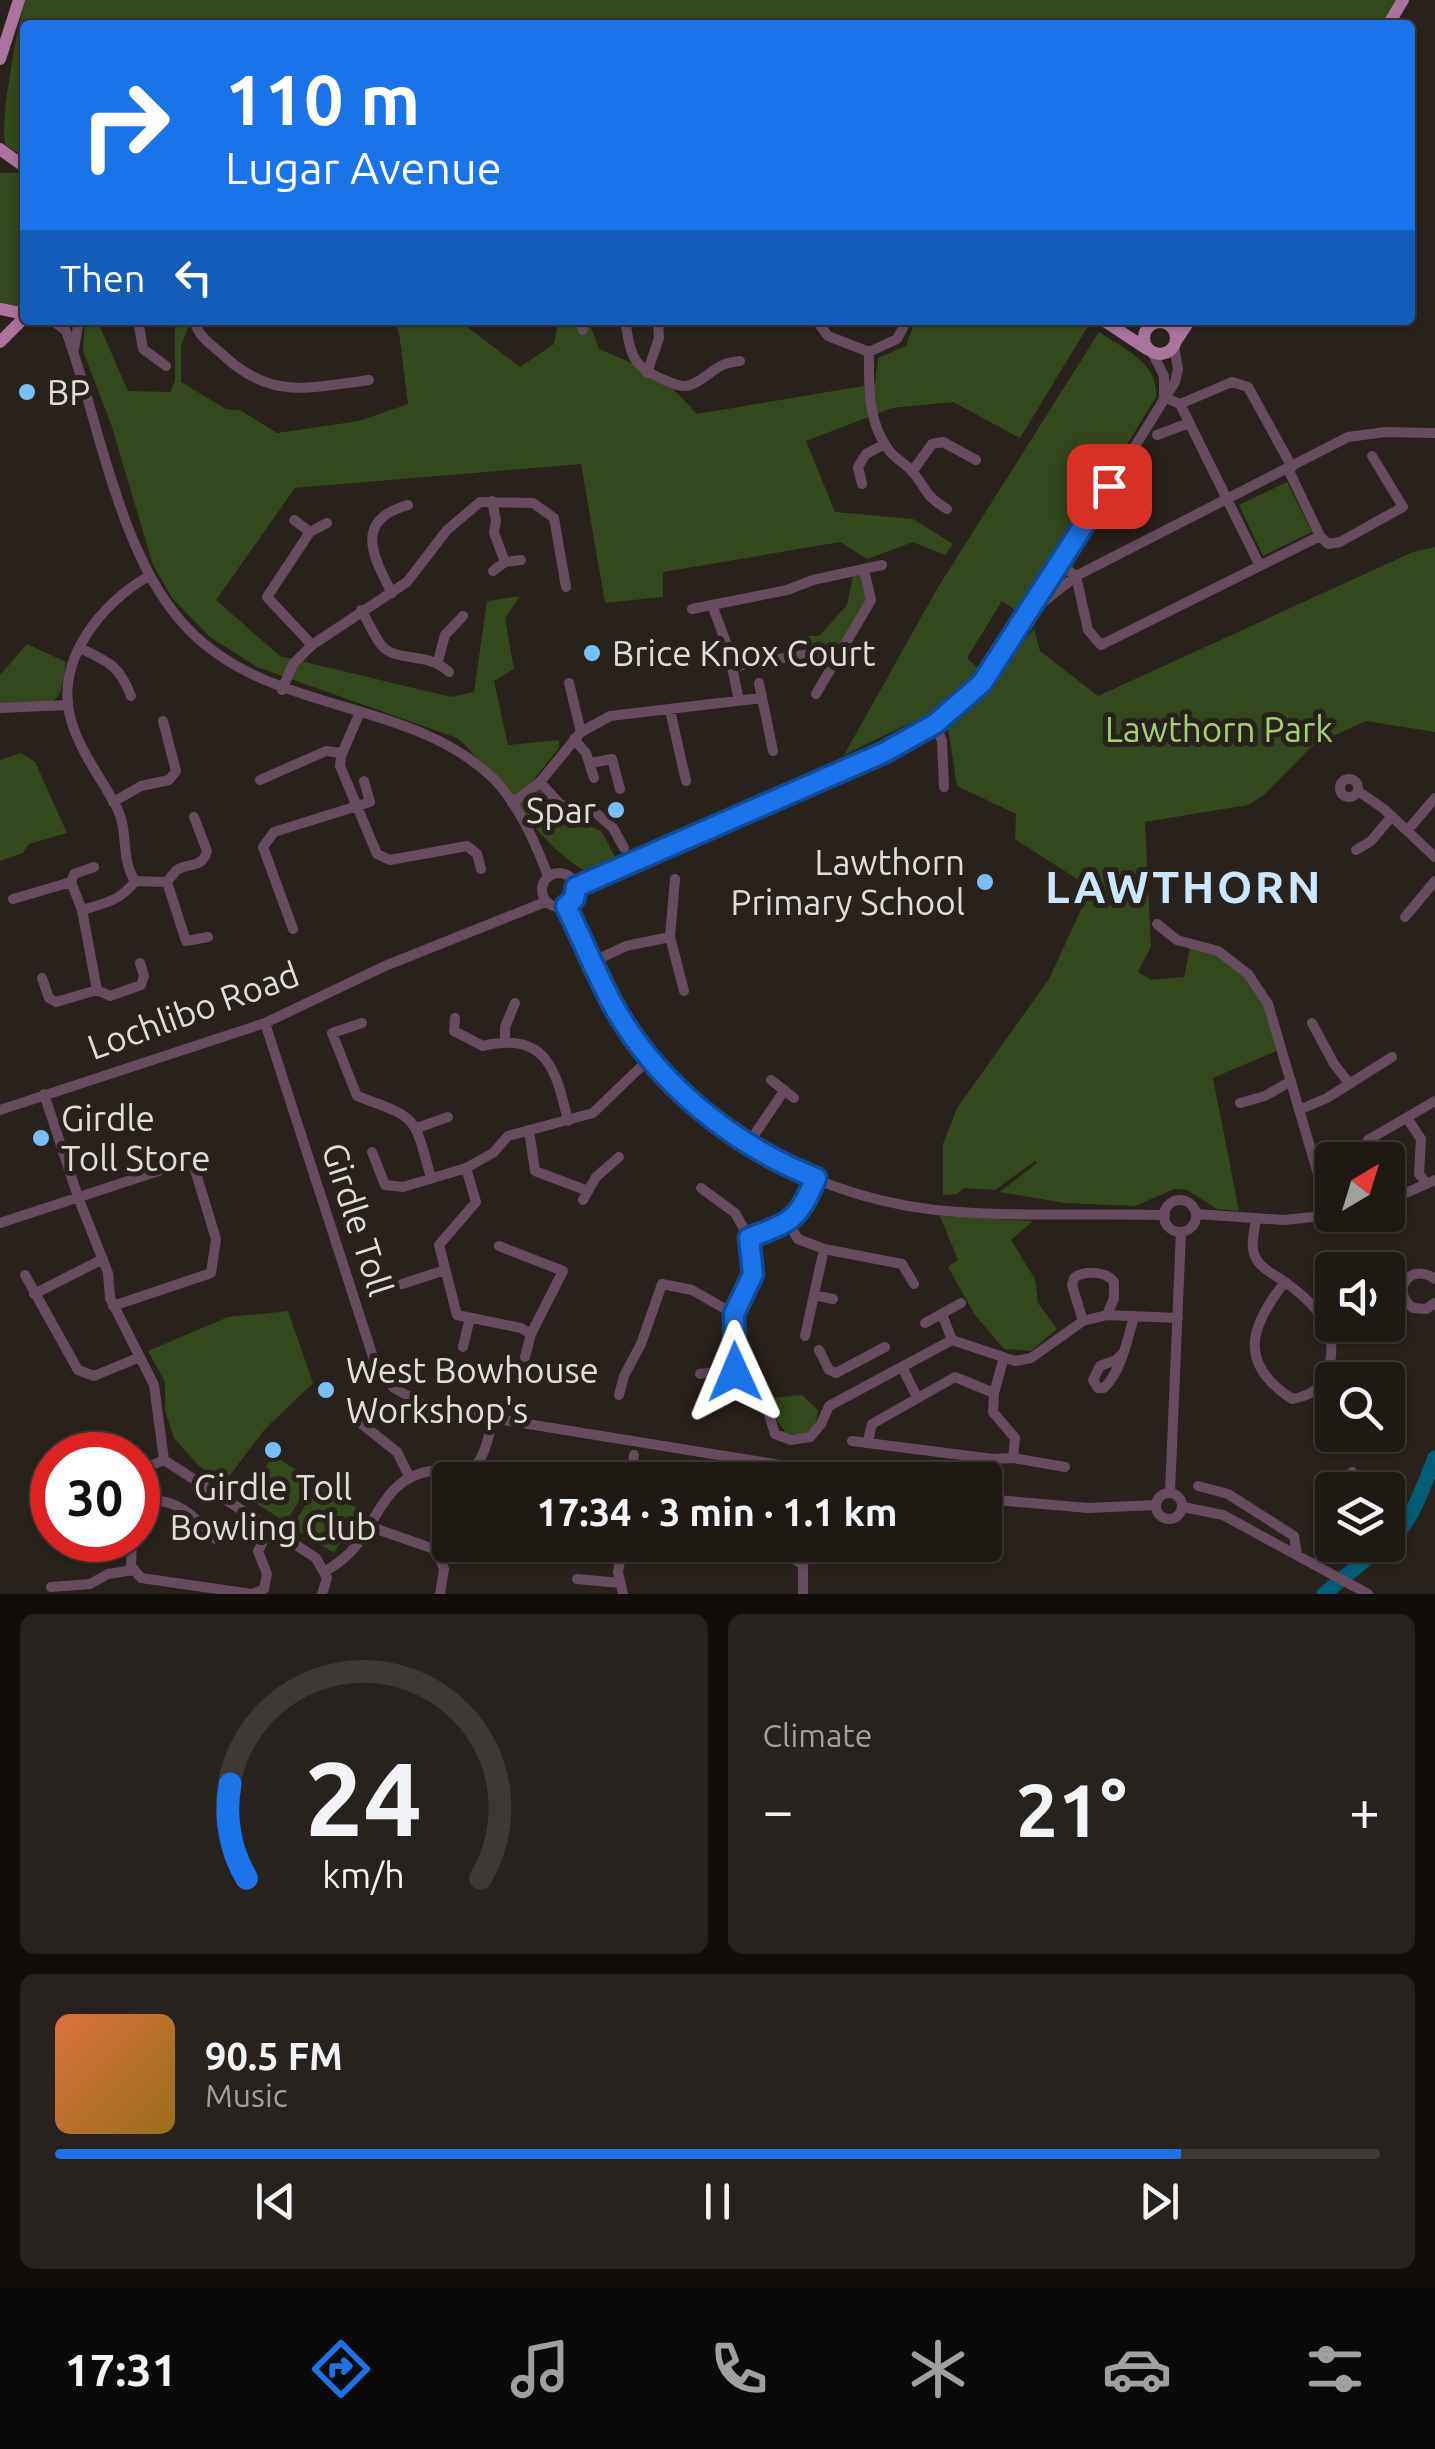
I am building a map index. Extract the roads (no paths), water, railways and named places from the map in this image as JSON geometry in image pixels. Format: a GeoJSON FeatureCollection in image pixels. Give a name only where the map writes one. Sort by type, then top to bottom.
{"type":"FeatureCollection","features":[{"type":"Feature","properties":{"kind":"main road"},"geometry":{"type":"LineString","coordinates":[[0,59],[19,0]]}},
{"type":"Feature","properties":{"kind":"main road"},"geometry":{"type":"LineString","coordinates":[[0,149],[20,164]]}},
{"type":"Feature","properties":{"kind":"main road"},"geometry":{"type":"LineString","coordinates":[[0,342],[20,320]]}},
{"type":"Feature","properties":{"kind":"main road"},"geometry":{"type":"LineString","coordinates":[[1111,325],[1151,352],[1166,353],[1187,325]]}},
{"type":"Feature","properties":{"kind":"main road"},"geometry":{"type":"LineString","coordinates":[[1151,352],[1144,337],[1157,325]]}},
{"type":"Feature","properties":{"kind":"main road"},"geometry":{"type":"LineString","coordinates":[[1168,325],[1175,343]]}},
{"type":"Feature","properties":{"kind":"street"},"geometry":{"type":"LineString","coordinates":[[58,325],[66,331],[74,352],[130,530],[149,576],[189,630],[214,652],[282,690],[423,732],[465,756],[494,779],[512,803],[553,875]]}},
{"type":"Feature","properties":{"kind":"street"},"geometry":{"type":"LineString","coordinates":[[74,352],[78,325]]}},
{"type":"Feature","properties":{"kind":"street"},"geometry":{"type":"LineString","coordinates":[[139,325],[143,349],[166,366]]}},
{"type":"Feature","properties":{"kind":"street"},"geometry":{"type":"LineString","coordinates":[[196,325],[199,336],[244,375],[274,387],[308,388],[368,380]]}},
{"type":"Feature","properties":{"kind":"street"},"geometry":{"type":"LineString","coordinates":[[626,325],[634,361],[648,373],[679,386],[688,386],[722,362],[740,361]]}},
{"type":"Feature","properties":{"kind":"street"},"geometry":{"type":"LineString","coordinates":[[648,373],[659,338],[658,325]]}},
{"type":"Feature","properties":{"kind":"street"},"geometry":{"type":"LineString","coordinates":[[820,325],[828,336],[869,352],[887,347],[904,325]]}},
{"type":"Feature","properties":{"kind":"street"},"geometry":{"type":"LineString","coordinates":[[576,887],[883,753],[935,724],[982,683],[1176,382],[1175,343]]}},
{"type":"Feature","properties":{"kind":"street"},"geometry":{"type":"LineString","coordinates":[[869,352],[869,398],[876,428],[928,497],[947,510]]}},
{"type":"Feature","properties":{"kind":"street"},"geometry":{"type":"LineString","coordinates":[[1151,352],[1164,376],[1164,397]]}},
{"type":"Feature","properties":{"kind":"street"},"geometry":{"type":"LineString","coordinates":[[1180,404],[1232,382],[1248,387],[1320,536],[1328,544],[1340,542],[1402,506],[1372,456]]}},
{"type":"Feature","properties":{"kind":"street"},"geometry":{"type":"LineString","coordinates":[[1164,397],[1180,404],[1260,566]]}},
{"type":"Feature","properties":{"kind":"street"},"geometry":{"type":"LineString","coordinates":[[1156,435],[1189,424]]}},
{"type":"Feature","properties":{"kind":"street"},"geometry":{"type":"LineString","coordinates":[[1029,613],[1076,576],[1348,437],[1366,432],[1435,434]]}},
{"type":"Feature","properties":{"kind":"street"},"geometry":{"type":"LineString","coordinates":[[912,472],[932,444],[943,442],[976,460]]}},
{"type":"Feature","properties":{"kind":"street"},"geometry":{"type":"LineString","coordinates":[[862,484],[858,466],[866,454],[885,444]]}},
{"type":"Feature","properties":{"kind":"street"},"geometry":{"type":"LineString","coordinates":[[282,690],[293,664],[361,610],[407,582],[470,508],[492,501],[533,503],[554,518],[566,586]]}},
{"type":"Feature","properties":{"kind":"street"},"geometry":{"type":"LineString","coordinates":[[492,501],[494,532],[505,562]]}},
{"type":"Feature","properties":{"kind":"street"},"geometry":{"type":"LineString","coordinates":[[392,593],[372,548],[372,535],[378,519],[408,505]]}},
{"type":"Feature","properties":{"kind":"street"},"geometry":{"type":"LineString","coordinates":[[368,511],[378,519]]}},
{"type":"Feature","properties":{"kind":"street"},"geometry":{"type":"LineString","coordinates":[[294,520],[310,532]]}},
{"type":"Feature","properties":{"kind":"street"},"geometry":{"type":"LineString","coordinates":[[312,646],[267,597],[310,532],[327,522]]}},
{"type":"Feature","properties":{"kind":"street"},"geometry":{"type":"LineString","coordinates":[[1061,565],[1076,576],[1088,630],[1101,645],[1320,536]]}},
{"type":"Feature","properties":{"kind":"street"},"geometry":{"type":"LineString","coordinates":[[493,572],[505,562],[521,560]]}},
{"type":"Feature","properties":{"kind":"street"},"geometry":{"type":"LineString","coordinates":[[692,609],[882,565]]}},
{"type":"Feature","properties":{"kind":"street"},"geometry":{"type":"LineString","coordinates":[[816,694],[871,600],[864,570]]}},
{"type":"Feature","properties":{"kind":"street"},"geometry":{"type":"LineString","coordinates":[[135,881],[127,869],[123,824],[72,724],[67,704],[69,678],[80,648],[106,607],[149,576]]}},
{"type":"Feature","properties":{"kind":"street"},"geometry":{"type":"LineString","coordinates":[[712,605],[739,701]]}},
{"type":"Feature","properties":{"kind":"street"},"geometry":{"type":"LineString","coordinates":[[361,610],[392,654],[438,661],[449,672]]}},
{"type":"Feature","properties":{"kind":"street"},"geometry":{"type":"LineString","coordinates":[[438,661],[445,635],[463,616]]}},
{"type":"Feature","properties":{"kind":"street"},"geometry":{"type":"LineString","coordinates":[[80,648],[115,666],[131,696]]}},
{"type":"Feature","properties":{"kind":"street"},"geometry":{"type":"LineString","coordinates":[[732,667],[814,653],[834,661]]}},
{"type":"Feature","properties":{"kind":"street"},"geometry":{"type":"LineString","coordinates":[[570,682],[578,736],[594,778]]}},
{"type":"Feature","properties":{"kind":"street"},"geometry":{"type":"LineString","coordinates":[[759,684],[773,751]]}},
{"type":"Feature","properties":{"kind":"street"},"geometry":{"type":"LineString","coordinates":[[512,803],[540,782],[578,736],[610,716],[762,698]]}},
{"type":"Feature","properties":{"kind":"street"},"geometry":{"type":"LineString","coordinates":[[0,708],[67,704]]}},
{"type":"Feature","properties":{"kind":"street"},"geometry":{"type":"LineString","coordinates":[[670,710],[686,781]]}},
{"type":"Feature","properties":{"kind":"street"},"geometry":{"type":"LineString","coordinates":[[360,712],[342,753],[342,776],[381,858],[390,860],[467,846],[477,854],[482,869]]}},
{"type":"Feature","properties":{"kind":"street"},"geometry":{"type":"LineString","coordinates":[[114,802],[141,786],[169,780],[176,771],[163,721]]}},
{"type":"Feature","properties":{"kind":"street"},"geometry":{"type":"LineString","coordinates":[[935,724],[942,741],[944,787]]}},
{"type":"Feature","properties":{"kind":"street"},"geometry":{"type":"LineString","coordinates":[[260,780],[326,752],[342,753]]}},
{"type":"Feature","properties":{"kind":"street"},"geometry":{"type":"LineString","coordinates":[[590,763],[612,759],[620,789]]}},
{"type":"Feature","properties":{"kind":"street"},"geometry":{"type":"LineString","coordinates":[[293,929],[263,847],[274,832],[371,798],[364,781]]}},
{"type":"Feature","properties":{"kind":"street"},"geometry":{"type":"LineString","coordinates":[[540,782],[560,805],[596,812],[613,828],[624,848]]}},
{"type":"Feature","properties":{"kind":"street"},"geometry":{"type":"LineString","coordinates":[[1358,791],[1392,816],[1435,857]]}},
{"type":"Feature","properties":{"kind":"street"},"geometry":{"type":"LineString","coordinates":[[1408,830],[1433,792]]}},
{"type":"Feature","properties":{"kind":"street"},"geometry":{"type":"LineString","coordinates":[[167,882],[176,870],[202,863],[206,858],[194,816]]}},
{"type":"Feature","properties":{"kind":"street"},"geometry":{"type":"LineString","coordinates":[[1356,850],[1371,842],[1392,816]]}},
{"type":"Feature","properties":{"kind":"street"},"geometry":{"type":"LineString","coordinates":[[94,867],[74,874],[72,882],[82,910],[97,990]]}},
{"type":"Feature","properties":{"kind":"street"},"geometry":{"type":"LineString","coordinates":[[553,875],[571,878],[576,887],[574,899],[566,906],[558,908],[543,897],[553,875]]}},
{"type":"Feature","properties":{"kind":"street"},"geometry":{"type":"LineString","coordinates":[[676,880],[670,936],[684,992]]}},
{"type":"Feature","properties":{"kind":"street"},"geometry":{"type":"LineString","coordinates":[[135,881],[167,882]]}},
{"type":"Feature","properties":{"kind":"street"},"geometry":{"type":"LineString","coordinates":[[82,910],[126,894],[135,881]]}},
{"type":"Feature","properties":{"kind":"street"},"geometry":{"type":"LineString","coordinates":[[1405,917],[1435,881]]}},
{"type":"Feature","properties":{"kind":"street"},"geometry":{"type":"LineString","coordinates":[[13,899],[72,882]]}},
{"type":"Feature","properties":{"kind":"street"},"geometry":{"type":"LineString","coordinates":[[167,882],[186,941],[208,937]]}},
{"type":"Feature","properties":{"kind":"street","name":"Lochlibo Road"},"geometry":{"type":"LineString","coordinates":[[0,1110],[265,1023],[543,897]]}},
{"type":"Feature","properties":{"kind":"street"},"geometry":{"type":"LineString","coordinates":[[566,906],[615,1008],[651,1057],[715,1122],[782,1164],[874,1199],[958,1212],[1165,1215]]}},
{"type":"Feature","properties":{"kind":"street"},"geometry":{"type":"LineString","coordinates":[[1157,924],[1177,940],[1218,951],[1248,974],[1268,1004],[1315,1161]]}},
{"type":"Feature","properties":{"kind":"street"},"geometry":{"type":"LineString","coordinates":[[592,962],[626,946],[670,936]]}},
{"type":"Feature","properties":{"kind":"street"},"geometry":{"type":"LineString","coordinates":[[42,978],[49,998],[56,1002],[97,990],[110,996],[141,985],[144,976],[140,964]]}},
{"type":"Feature","properties":{"kind":"street"},"geometry":{"type":"LineString","coordinates":[[506,1040],[505,1027],[515,1003]]}},
{"type":"Feature","properties":{"kind":"street"},"geometry":{"type":"LineString","coordinates":[[344,1014],[349,1027]]}},
{"type":"Feature","properties":{"kind":"street"},"geometry":{"type":"LineString","coordinates":[[454,1031],[455,1018]]}},
{"type":"Feature","properties":{"kind":"street","name":"Girdle Toll"},"geometry":{"type":"LineString","coordinates":[[265,1023],[375,1363],[394,1388],[430,1408],[761,1462]]}},
{"type":"Feature","properties":{"kind":"street"},"geometry":{"type":"LineString","coordinates":[[362,1023],[327,1034],[357,1096],[401,1112],[417,1128],[431,1178]]}},
{"type":"Feature","properties":{"kind":"street"},"geometry":{"type":"LineString","coordinates":[[1312,1023],[1334,1064],[1349,1082]]}},
{"type":"Feature","properties":{"kind":"street"},"geometry":{"type":"LineString","coordinates":[[454,1031],[483,1046],[506,1040],[528,1045],[550,1066],[568,1121]]}},
{"type":"Feature","properties":{"kind":"street"},"geometry":{"type":"LineString","coordinates":[[442,1037],[454,1031]]}},
{"type":"Feature","properties":{"kind":"street"},"geometry":{"type":"LineString","coordinates":[[372,1152],[385,1185],[390,1187],[466,1168],[493,1153],[508,1136],[594,1113],[651,1057]]}},
{"type":"Feature","properties":{"kind":"street"},"geometry":{"type":"LineString","coordinates":[[1299,1110],[1328,1098],[1392,1057]]}},
{"type":"Feature","properties":{"kind":"street"},"geometry":{"type":"LineString","coordinates":[[748,1144],[789,1094],[771,1080]]}},
{"type":"Feature","properties":{"kind":"street"},"geometry":{"type":"LineString","coordinates":[[1240,1103],[1265,1096],[1291,1082]]}},
{"type":"Feature","properties":{"kind":"street"},"geometry":{"type":"LineString","coordinates":[[44,1094],[108,1273],[113,1306],[154,1384],[164,1460],[316,1558],[327,1578],[322,1594]]}},
{"type":"Feature","properties":{"kind":"street"},"geometry":{"type":"LineString","coordinates":[[1368,1140],[1435,1102]]}},
{"type":"Feature","properties":{"kind":"street"},"geometry":{"type":"LineString","coordinates":[[417,1128],[448,1117]]}},
{"type":"Feature","properties":{"kind":"street"},"geometry":{"type":"LineString","coordinates":[[1407,1118],[1421,1139],[1419,1174],[1431,1182]]}},
{"type":"Feature","properties":{"kind":"street"},"geometry":{"type":"LineString","coordinates":[[529,1130],[535,1171],[586,1196],[596,1176],[619,1157]]}},
{"type":"Feature","properties":{"kind":"street"},"geometry":{"type":"LineString","coordinates":[[0,1223],[189,1160],[195,1164],[216,1240],[211,1273],[113,1306]]}},
{"type":"Feature","properties":{"kind":"street"},"geometry":{"type":"LineString","coordinates":[[466,1168],[476,1202],[439,1245],[457,1315],[521,1328],[531,1334]]}},
{"type":"Feature","properties":{"kind":"street"},"geometry":{"type":"LineString","coordinates":[[749,1238],[788,1223],[802,1210],[816,1178]]}},
{"type":"Feature","properties":{"kind":"street"},"geometry":{"type":"LineString","coordinates":[[1405,1193],[1431,1182]]}},
{"type":"Feature","properties":{"kind":"street"},"geometry":{"type":"LineString","coordinates":[[701,1188],[735,1213],[749,1238],[753,1274],[734,1314],[735,1372]]}},
{"type":"Feature","properties":{"kind":"street"},"geometry":{"type":"LineString","coordinates":[[1182,1200],[1191,1204],[1196,1214],[1194,1225],[1181,1232],[1168,1226],[1165,1215],[1169,1205],[1182,1200]]}},
{"type":"Feature","properties":{"kind":"street"},"geometry":{"type":"LineString","coordinates":[[1196,1214],[1256,1219],[1315,1216]]}},
{"type":"Feature","properties":{"kind":"street"},"geometry":{"type":"LineString","coordinates":[[1256,1219],[1252,1248],[1260,1264],[1286,1282],[1302,1294],[1326,1320],[1331,1361],[1322,1384],[1308,1396],[1292,1399],[1276,1389],[1253,1349],[1264,1308],[1286,1282]]}},
{"type":"Feature","properties":{"kind":"street"},"geometry":{"type":"LineString","coordinates":[[788,1223],[798,1240],[902,1264],[914,1284]]}},
{"type":"Feature","properties":{"kind":"street"},"geometry":{"type":"LineString","coordinates":[[1170,1493],[1181,1232]]}},
{"type":"Feature","properties":{"kind":"street"},"geometry":{"type":"LineString","coordinates":[[499,1246],[563,1271],[531,1334],[525,1357]]}},
{"type":"Feature","properties":{"kind":"street"},"geometry":{"type":"LineString","coordinates":[[806,1336],[824,1249]]}},
{"type":"Feature","properties":{"kind":"street"},"geometry":{"type":"LineString","coordinates":[[34,1294],[102,1259]]}},
{"type":"Feature","properties":{"kind":"street"},"geometry":{"type":"LineString","coordinates":[[402,1284],[446,1270]]}},
{"type":"Feature","properties":{"kind":"street"},"geometry":{"type":"LineString","coordinates":[[1434,1275],[1418,1272],[1408,1276],[1402,1296],[1413,1308],[1426,1309],[1435,1303]]}},
{"type":"Feature","properties":{"kind":"street"},"geometry":{"type":"LineString","coordinates":[[1083,1321],[1072,1286],[1074,1278],[1081,1274],[1105,1274],[1114,1282],[1114,1298],[1107,1316]]}},
{"type":"Feature","properties":{"kind":"street"},"geometry":{"type":"LineString","coordinates":[[25,1276],[72,1364],[85,1374],[100,1373],[140,1357]]}},
{"type":"Feature","properties":{"kind":"street"},"geometry":{"type":"LineString","coordinates":[[619,1395],[662,1284],[692,1290],[734,1314]]}},
{"type":"Feature","properties":{"kind":"street"},"geometry":{"type":"LineString","coordinates":[[814,1294],[834,1299]]}},
{"type":"Feature","properties":{"kind":"street"},"geometry":{"type":"LineString","coordinates":[[925,1324],[961,1303]]}},
{"type":"Feature","properties":{"kind":"street"},"geometry":{"type":"LineString","coordinates":[[942,1314],[952,1340]]}},
{"type":"Feature","properties":{"kind":"street"},"geometry":{"type":"LineString","coordinates":[[700,1374],[735,1372],[752,1382],[765,1401],[775,1434],[791,1440],[810,1437],[829,1406],[952,1340],[1015,1361],[1032,1358],[1083,1321],[1107,1316],[1178,1318]]}},
{"type":"Feature","properties":{"kind":"street"},"geometry":{"type":"LineString","coordinates":[[1124,1352],[1134,1316]]}},
{"type":"Feature","properties":{"kind":"street"},"geometry":{"type":"LineString","coordinates":[[463,1347],[470,1318]]}},
{"type":"Feature","properties":{"kind":"street"},"geometry":{"type":"LineString","coordinates":[[819,1350],[830,1370],[836,1373],[880,1349],[888,1374]]}},
{"type":"Feature","properties":{"kind":"street"},"geometry":{"type":"LineString","coordinates":[[1004,1358],[993,1412],[1015,1438],[1013,1458]]}},
{"type":"Feature","properties":{"kind":"street"},"geometry":{"type":"LineString","coordinates":[[902,1367],[917,1398]]}},
{"type":"Feature","properties":{"kind":"street"},"geometry":{"type":"LineString","coordinates":[[868,1441],[872,1424],[956,1377],[994,1393]]}},
{"type":"Feature","properties":{"kind":"street"},"geometry":{"type":"LineString","coordinates":[[372,1410],[353,1417],[397,1452],[409,1476]]}},
{"type":"Feature","properties":{"kind":"street"},"geometry":{"type":"LineString","coordinates":[[477,1462],[487,1446],[490,1430]]}},
{"type":"Feature","properties":{"kind":"street"},"geometry":{"type":"LineString","coordinates":[[852,1441],[1065,1467]]}},
{"type":"Feature","properties":{"kind":"street"},"geometry":{"type":"LineString","coordinates":[[633,1462],[634,1455]]}},
{"type":"Feature","properties":{"kind":"street"},"geometry":{"type":"LineString","coordinates":[[160,1462],[164,1460]]}},
{"type":"Feature","properties":{"kind":"street"},"geometry":{"type":"LineString","coordinates":[[324,1572],[343,1561],[388,1494],[409,1476],[432,1472]]}},
{"type":"Feature","properties":{"kind":"street"},"geometry":{"type":"LineString","coordinates":[[1198,1486],[1228,1494],[1294,1536],[1297,1555]]}},
{"type":"Feature","properties":{"kind":"street"},"geometry":{"type":"LineString","coordinates":[[1170,1493],[1178,1496],[1183,1507],[1179,1515],[1167,1519],[1158,1514],[1156,1505],[1159,1498],[1170,1493]]}},
{"type":"Feature","properties":{"kind":"street"},"geometry":{"type":"LineString","coordinates":[[160,1499],[179,1505],[216,1539]]}},
{"type":"Feature","properties":{"kind":"street"},"geometry":{"type":"LineString","coordinates":[[1002,1500],[1088,1508],[1156,1505]]}},
{"type":"Feature","properties":{"kind":"street"},"geometry":{"type":"LineString","coordinates":[[1183,1507],[1223,1515],[1368,1594]]}},
{"type":"Feature","properties":{"kind":"street"},"geometry":{"type":"LineString","coordinates":[[1240,1524],[1250,1508]]}},
{"type":"Feature","properties":{"kind":"street"},"geometry":{"type":"LineString","coordinates":[[368,1526],[437,1550],[444,1569],[440,1594]]}},
{"type":"Feature","properties":{"kind":"street"},"geometry":{"type":"LineString","coordinates":[[51,1587],[90,1584],[108,1574],[135,1570],[252,1594],[264,1589],[267,1574],[258,1551],[270,1528]]}},
{"type":"Feature","properties":{"kind":"street"},"geometry":{"type":"LineString","coordinates":[[134,1562],[135,1570]]}},
{"type":"Feature","properties":{"kind":"street"},"geometry":{"type":"LineString","coordinates":[[577,1579],[622,1588],[620,1562]]}},
{"type":"Feature","properties":{"kind":"street"},"geometry":{"type":"LineString","coordinates":[[800,1562],[803,1564],[803,1594]]}},
{"type":"Feature","properties":{"kind":"street"},"geometry":{"type":"LineString","coordinates":[[1317,1566],[1318,1562]]}},
{"type":"Feature","properties":{"kind":"waterway"},"geometry":{"type":"LineString","coordinates":[[1405,1523],[1435,1458]]}},
{"type":"Feature","properties":{"kind":"waterway"},"geometry":{"type":"LineString","coordinates":[[1324,1594],[1363,1562]]}},
{"type":"Feature","properties":{"kind":"place","name":"BP"},"geometry":{"type":"Point","coordinates":[27,392]}},
{"type":"Feature","properties":{"kind":"place","name":"Brice Knox Court"},"geometry":{"type":"Point","coordinates":[592,653]}},
{"type":"Feature","properties":{"kind":"place","name":"Spar"},"geometry":{"type":"Point","coordinates":[616,810]}},
{"type":"Feature","properties":{"kind":"place","name":"Lawthorn Primary School"},"geometry":{"type":"Point","coordinates":[985,882]}},
{"type":"Feature","properties":{"kind":"place","name":"Girdle Toll Store"},"geometry":{"type":"Point","coordinates":[41,1138]}},
{"type":"Feature","properties":{"kind":"place","name":"West Bowhouse Workshop's"},"geometry":{"type":"Point","coordinates":[326,1390]}},
{"type":"Feature","properties":{"kind":"place","name":"Girdle Toll Bowling Club"},"geometry":{"type":"Point","coordinates":[273,1450]}},
{"type":"Feature","properties":{"kind":"district","name":"LAWTHORN"},"geometry":{"type":"Point","coordinates":[1184,886]}},
{"type":"Feature","properties":{"kind":"park label","name":"Lawthorn Park"},"geometry":{"type":"Point","coordinates":[1219,729]}}]}
